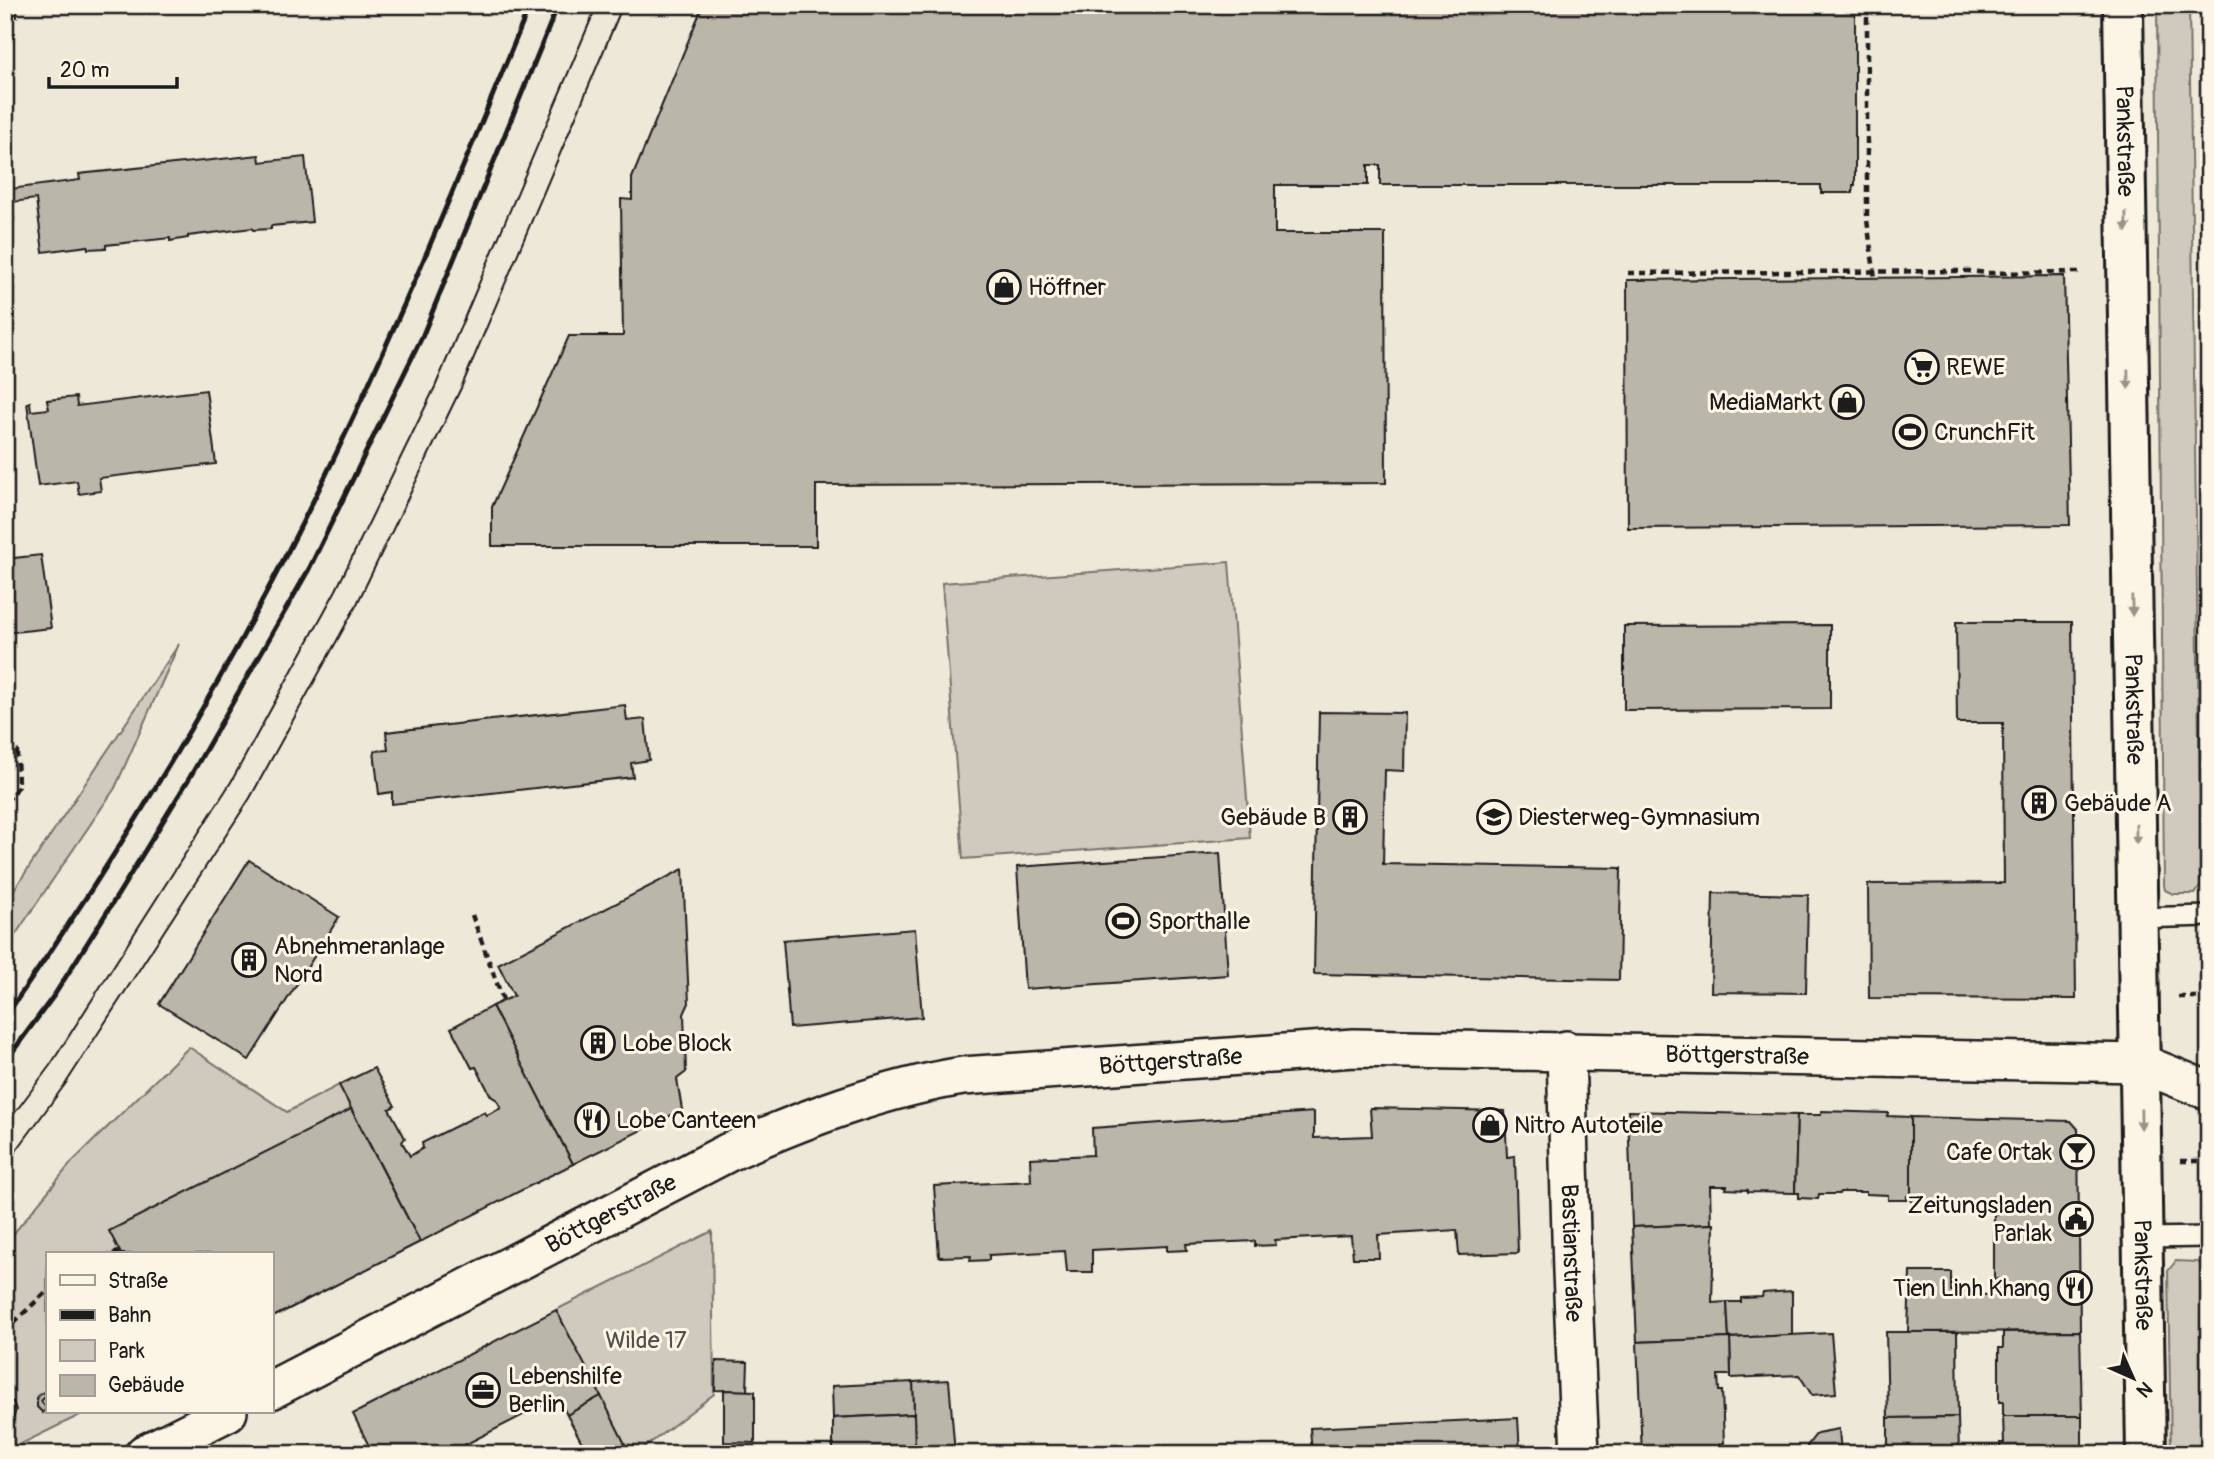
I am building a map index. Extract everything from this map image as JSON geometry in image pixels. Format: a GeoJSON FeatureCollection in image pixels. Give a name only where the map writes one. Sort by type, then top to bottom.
{"type":"FeatureCollection","features":[{"type":"Feature","properties":{"kind":"main road","name":"Pankstraße"},"geometry":{"type":"LineString","coordinates":[[2123,5],[2146,1454]]}},
{"type":"Feature","properties":{"kind":"street","name":"Böttgerstraße"},"geometry":{"type":"LineString","coordinates":[[273,1389],[729,1152],[782,1128],[919,1083],[963,1076],[1354,1048],[2140,1063]]}},
{"type":"Feature","properties":{"kind":"street","name":"Bastianstraße"},"geometry":{"type":"LineString","coordinates":[[1566,1050],[1580,1454]]}},
{"type":"Feature","properties":{"kind":"street"},"geometry":{"type":"LineString","coordinates":[[2140,1063],[2209,1091]]}},
{"type":"Feature","properties":{"kind":"street"},"geometry":{"type":"LineString","coordinates":[[144,1454],[224,1414]]}},
{"type":"Feature","properties":{"kind":"lane"},"geometry":{"type":"LineString","coordinates":[[2137,918],[2209,916]]}},
{"type":"Feature","properties":{"kind":"lane"},"geometry":{"type":"LineString","coordinates":[[2143,1238],[2209,1237]]}},
{"type":"Feature","properties":{"kind":"path"},"geometry":{"type":"LineString","coordinates":[[1867,5],[1867,220],[1875,278]]}},
{"type":"Feature","properties":{"kind":"path"},"geometry":{"type":"LineString","coordinates":[[1628,273],[2083,272]]}},
{"type":"Feature","properties":{"kind":"path"},"geometry":{"type":"LineString","coordinates":[[5,753],[17,751],[18,787],[5,804]]}},
{"type":"Feature","properties":{"kind":"path"},"geometry":{"type":"LineString","coordinates":[[472,915],[503,1000]]}},
{"type":"Feature","properties":{"kind":"path"},"geometry":{"type":"LineString","coordinates":[[2169,1161],[2203,1160]]}},
{"type":"Feature","properties":{"kind":"path"},"geometry":{"type":"LineString","coordinates":[[5,1331],[46,1292]]}},
{"type":"Feature","properties":{"kind":"green space"},"geometry":{"type":"Polygon","coordinates":[[[2157,5],[2189,5],[2201,885],[2195,894],[2173,894],[2165,890],[2164,885],[2157,5]]]}},
{"type":"Feature","properties":{"kind":"green space"},"geometry":{"type":"Polygon","coordinates":[[[1229,562],[1250,838],[963,859],[942,583],[1229,562]]]}},
{"type":"Feature","properties":{"kind":"green space"},"geometry":{"type":"Polygon","coordinates":[[[179,644],[115,788],[5,950],[5,903],[179,644]]]}},
{"type":"Feature","properties":{"kind":"green space"},"geometry":{"type":"Polygon","coordinates":[[[189,1047],[287,1112],[339,1085],[420,1242],[273,1317],[273,1252],[46,1252],[46,1414],[82,1414],[5,1452],[5,1244],[72,1162],[189,1047]]]}},
{"type":"Feature","properties":{"kind":"green space","name":"Wilde 17"},"geometry":{"type":"Polygon","coordinates":[[[712,1231],[714,1394],[636,1454],[630,1454],[556,1310],[712,1231]]]}},
{"type":"Feature","properties":{"kind":"green space"},"geometry":{"type":"Polygon","coordinates":[[[2176,1261],[2198,1262],[2203,1266],[2207,1454],[2171,1454],[2168,1271],[2176,1261]]]}},
{"type":"Feature","properties":{"kind":"building"},"geometry":{"type":"Polygon","coordinates":[[[5,5],[16,5],[17,17],[10,18],[10,26],[5,26],[5,5]]]}},
{"type":"Feature","properties":{"kind":"building","name":"Höffner"},"geometry":{"type":"Polygon","coordinates":[[[703,5],[1855,5],[1855,185],[1853,193],[1821,193],[1821,185],[1380,185],[1380,165],[1368,165],[1368,185],[1275,185],[1275,233],[1385,233],[1386,483],[816,485],[816,546],[492,546],[492,507],[569,336],[623,336],[621,199],[632,200],[632,178],[703,5]]]}},
{"type":"Feature","properties":{"kind":"building"},"geometry":{"type":"Polygon","coordinates":[[[5,153],[14,220],[5,221],[5,153]]]}},
{"type":"Feature","properties":{"kind":"building"},"geometry":{"type":"Polygon","coordinates":[[[259,155],[260,162],[305,157],[312,222],[271,226],[271,229],[252,228],[188,236],[170,241],[170,238],[106,245],[106,248],[88,249],[88,246],[43,252],[36,199],[12,202],[10,189],[80,180],[79,174],[259,155]]]}},
{"type":"Feature","properties":{"kind":"building","name":"MediaMarkt"},"geometry":{"type":"Polygon","coordinates":[[[2064,276],[2070,525],[1628,528],[1627,280],[2064,276]]]}},
{"type":"Feature","properties":{"kind":"building"},"geometry":{"type":"Polygon","coordinates":[[[206,390],[216,464],[99,478],[101,491],[79,494],[77,481],[38,486],[27,403],[30,402],[31,411],[49,409],[47,400],[76,397],[77,406],[206,390]]]}},
{"type":"Feature","properties":{"kind":"building"},"geometry":{"type":"Polygon","coordinates":[[[41,555],[51,628],[5,633],[5,559],[41,555]]]}},
{"type":"Feature","properties":{"kind":"building","name":"Gebäude A"},"geometry":{"type":"Polygon","coordinates":[[[1956,622],[2072,622],[2076,999],[1869,998],[1868,884],[2004,883],[2003,723],[1957,723],[1956,622]]]}},
{"type":"Feature","properties":{"kind":"building"},"geometry":{"type":"Polygon","coordinates":[[[1830,625],[1830,709],[1624,710],[1624,626],[1830,625]]]}},
{"type":"Feature","properties":{"kind":"building"},"geometry":{"type":"Polygon","coordinates":[[[625,705],[627,721],[645,719],[649,760],[631,763],[633,777],[392,804],[392,792],[379,794],[374,751],[388,750],[386,732],[625,705]]]}},
{"type":"Feature","properties":{"kind":"building","name":"Gebäude B"},"geometry":{"type":"Polygon","coordinates":[[[1319,712],[1405,713],[1404,771],[1385,770],[1383,864],[1621,868],[1619,980],[1314,974],[1319,712]]]}},
{"type":"Feature","properties":{"kind":"building","name":"Sporthalle"},"geometry":{"type":"Polygon","coordinates":[[[1220,853],[1228,975],[1025,989],[1017,867],[1220,853]]]}},
{"type":"Feature","properties":{"kind":"building","name":"Abnehmeranlage Nord"},"geometry":{"type":"Polygon","coordinates":[[[249,860],[339,917],[249,1060],[159,1004],[249,860]]]}},
{"type":"Feature","properties":{"kind":"building","name":"Lobe Block"},"geometry":{"type":"Polygon","coordinates":[[[683,869],[689,1003],[684,1014],[686,1072],[677,1079],[682,1110],[573,1164],[492,1006],[514,996],[498,964],[683,869]]]}},
{"type":"Feature","properties":{"kind":"building"},"geometry":{"type":"Polygon","coordinates":[[[1713,893],[1808,895],[1806,993],[1711,992],[1713,893]]]}},
{"type":"Feature","properties":{"kind":"building"},"geometry":{"type":"Polygon","coordinates":[[[915,929],[922,1017],[790,1028],[783,940],[915,929]]]}},
{"type":"Feature","properties":{"kind":"building"},"geometry":{"type":"Polygon","coordinates":[[[492,1006],[573,1164],[420,1242],[339,1085],[374,1068],[395,1106],[389,1109],[405,1138],[402,1142],[410,1156],[423,1148],[422,1143],[484,1112],[487,1115],[501,1108],[491,1096],[476,1067],[472,1068],[451,1028],[492,1006]]]}},
{"type":"Feature","properties":{"kind":"building"},"geometry":{"type":"Polygon","coordinates":[[[1370,1108],[1505,1111],[1507,1157],[1515,1156],[1518,1253],[1459,1255],[1457,1230],[1378,1235],[1379,1258],[1353,1258],[1351,1236],[1275,1240],[1276,1245],[1255,1246],[1255,1241],[1186,1244],[1187,1250],[1167,1251],[1167,1246],[1092,1250],[1092,1272],[1067,1272],[1065,1251],[989,1255],[989,1260],[970,1261],[971,1256],[939,1257],[934,1186],[1031,1181],[1030,1158],[1093,1155],[1092,1128],[1314,1112],[1314,1138],[1372,1136],[1370,1108]]]}},
{"type":"Feature","properties":{"kind":"building"},"geometry":{"type":"Polygon","coordinates":[[[351,1109],[420,1242],[273,1317],[273,1252],[120,1252],[109,1231],[351,1109]]]}},
{"type":"Feature","properties":{"kind":"building"},"geometry":{"type":"Polygon","coordinates":[[[1628,1111],[1797,1115],[1795,1193],[1748,1192],[1726,1189],[1727,1186],[1710,1186],[1711,1224],[1632,1227],[1628,1111]]]}},
{"type":"Feature","properties":{"kind":"building"},"geometry":{"type":"Polygon","coordinates":[[[1821,1111],[1888,1113],[1887,1116],[1911,1117],[1911,1196],[1907,1196],[1907,1200],[1888,1200],[1888,1195],[1840,1192],[1819,1194],[1818,1199],[1799,1198],[1799,1193],[1795,1193],[1797,1115],[1821,1115],[1821,1111]]]}},
{"type":"Feature","properties":{"kind":"building"},"geometry":{"type":"Polygon","coordinates":[[[1911,1117],[2071,1121],[2078,1129],[2080,1331],[1908,1332],[1910,1272],[1951,1272],[1951,1291],[1974,1291],[1974,1294],[1999,1296],[1999,1279],[1994,1279],[1994,1213],[1999,1214],[1999,1198],[1979,1199],[1978,1202],[1911,1201],[1911,1117]]]}},
{"type":"Feature","properties":{"kind":"building"},"geometry":{"type":"Polygon","coordinates":[[[1714,1224],[1712,1303],[1727,1302],[1729,1338],[1637,1342],[1632,1227],[1714,1224]]]}},
{"type":"Feature","properties":{"kind":"building"},"geometry":{"type":"Polygon","coordinates":[[[1792,1291],[1792,1335],[1729,1338],[1727,1302],[1762,1297],[1763,1293],[1792,1291]]]}},
{"type":"Feature","properties":{"kind":"building"},"geometry":{"type":"Polygon","coordinates":[[[556,1310],[601,1396],[567,1415],[558,1397],[447,1454],[373,1454],[353,1414],[556,1310]]]}},
{"type":"Feature","properties":{"kind":"building"},"geometry":{"type":"Polygon","coordinates":[[[2080,1331],[2082,1416],[2003,1416],[2003,1402],[1999,1402],[1999,1348],[2003,1348],[2003,1332],[2080,1331]]]}},
{"type":"Feature","properties":{"kind":"building"},"geometry":{"type":"Polygon","coordinates":[[[1886,1332],[1957,1332],[1958,1417],[1888,1418],[1886,1332]]]}},
{"type":"Feature","properties":{"kind":"building"},"geometry":{"type":"Polygon","coordinates":[[[1831,1333],[1836,1393],[1812,1395],[1799,1375],[1731,1378],[1730,1338],[1831,1333]]]}},
{"type":"Feature","properties":{"kind":"building"},"geometry":{"type":"Polygon","coordinates":[[[1730,1338],[1731,1375],[1718,1375],[1719,1391],[1722,1391],[1724,1443],[1720,1444],[1720,1454],[1642,1454],[1637,1342],[1730,1338]]]}},
{"type":"Feature","properties":{"kind":"building"},"geometry":{"type":"Polygon","coordinates":[[[716,1361],[748,1362],[747,1391],[715,1390],[716,1361]]]}},
{"type":"Feature","properties":{"kind":"building"},"geometry":{"type":"Polygon","coordinates":[[[949,1380],[955,1454],[915,1454],[913,1382],[949,1380]]]}},
{"type":"Feature","properties":{"kind":"building"},"geometry":{"type":"Polygon","coordinates":[[[913,1382],[914,1414],[833,1418],[832,1386],[913,1382]]]}},
{"type":"Feature","properties":{"kind":"building"},"geometry":{"type":"Polygon","coordinates":[[[46,1390],[46,1396],[41,1401],[46,1408],[43,1413],[37,1407],[37,1397],[46,1390]]]}},
{"type":"Feature","properties":{"kind":"building"},"geometry":{"type":"Polygon","coordinates":[[[724,1390],[755,1391],[755,1443],[724,1442],[724,1390]]]}},
{"type":"Feature","properties":{"kind":"building"},"geometry":{"type":"Polygon","coordinates":[[[601,1396],[630,1454],[588,1454],[567,1415],[601,1396]]]}},
{"type":"Feature","properties":{"kind":"building"},"geometry":{"type":"Polygon","coordinates":[[[5,1398],[13,1402],[16,1410],[14,1416],[8,1420],[6,1414],[10,1411],[7,1403],[5,1404],[5,1398]]]}},
{"type":"Feature","properties":{"kind":"building"},"geometry":{"type":"Polygon","coordinates":[[[914,1414],[915,1454],[833,1454],[833,1418],[914,1414]]]}},
{"type":"Feature","properties":{"kind":"building"},"geometry":{"type":"Polygon","coordinates":[[[2003,1416],[2082,1416],[2082,1454],[2000,1454],[2000,1443],[2004,1443],[2003,1416]]]}},
{"type":"Feature","properties":{"kind":"building"},"geometry":{"type":"Polygon","coordinates":[[[1958,1417],[1959,1454],[1888,1454],[1888,1418],[1958,1417]]]}},
{"type":"Feature","properties":{"kind":"building"},"geometry":{"type":"Polygon","coordinates":[[[1518,1418],[1520,1454],[1233,1454],[1312,1453],[1310,1428],[1518,1418]]]}},
{"type":"Feature","properties":{"kind":"building"},"geometry":{"type":"Polygon","coordinates":[[[1839,1429],[1841,1454],[1780,1454],[1808,1453],[1807,1446],[1817,1433],[1839,1429]]]}},
{"type":"Feature","properties":{"kind":"tram line"},"geometry":{"type":"LineString","coordinates":[[5,1126],[51,1064],[231,782],[336,590],[435,387],[597,5]]}},
{"type":"Feature","properties":{"kind":"tram line"},"geometry":{"type":"LineString","coordinates":[[5,1166],[66,1083],[250,798],[356,606],[461,388],[623,5]]}},
{"type":"Feature","properties":{"kind":"railway"},"geometry":{"type":"LineString","coordinates":[[5,1017],[82,904],[155,789],[224,671],[288,551],[385,349],[530,5]]}},
{"type":"Feature","properties":{"kind":"railway"},"geometry":{"type":"LineString","coordinates":[[5,1062],[55,994],[119,893],[190,777],[309,569],[422,337],[558,5]]}},
{"type":"Feature","properties":{"kind":"place","name":"Höffner"},"geometry":{"type":"Point","coordinates":[1004,287]}},
{"type":"Feature","properties":{"kind":"place","name":"REWE"},"geometry":{"type":"Point","coordinates":[1922,367]}},
{"type":"Feature","properties":{"kind":"place","name":"MediaMarkt"},"geometry":{"type":"Point","coordinates":[1847,402]}},
{"type":"Feature","properties":{"kind":"place","name":"CrunchFit"},"geometry":{"type":"Point","coordinates":[1910,432]}},
{"type":"Feature","properties":{"kind":"place","name":"Gebäude A"},"geometry":{"type":"Point","coordinates":[2039,803]}},
{"type":"Feature","properties":{"kind":"place","name":"Gebäude B"},"geometry":{"type":"Point","coordinates":[1350,817]}},
{"type":"Feature","properties":{"kind":"place","name":"Diesterweg-Gymnasium"},"geometry":{"type":"Point","coordinates":[1494,817]}},
{"type":"Feature","properties":{"kind":"place","name":"Sporthalle"},"geometry":{"type":"Point","coordinates":[1123,921]}},
{"type":"Feature","properties":{"kind":"place","name":"Abnehmeranlage Nord"},"geometry":{"type":"Point","coordinates":[249,960]}},
{"type":"Feature","properties":{"kind":"place","name":"Lobe Block"},"geometry":{"type":"Point","coordinates":[598,1043]}},
{"type":"Feature","properties":{"kind":"place","name":"Lobe Canteen"},"geometry":{"type":"Point","coordinates":[592,1120]}},
{"type":"Feature","properties":{"kind":"place","name":"Nitro Autoteile"},"geometry":{"type":"Point","coordinates":[1490,1125]}},
{"type":"Feature","properties":{"kind":"place","name":"Cafe Ortak"},"geometry":{"type":"Point","coordinates":[2077,1152]}},
{"type":"Feature","properties":{"kind":"place","name":"Zeitungsladen Parlak"},"geometry":{"type":"Point","coordinates":[2076,1219]}},
{"type":"Feature","properties":{"kind":"place","name":"Tien Linh Khang"},"geometry":{"type":"Point","coordinates":[2075,1288]}},
{"type":"Feature","properties":{"kind":"place","name":"Lebenshilfe Berlin"},"geometry":{"type":"Point","coordinates":[483,1390]}}]}
